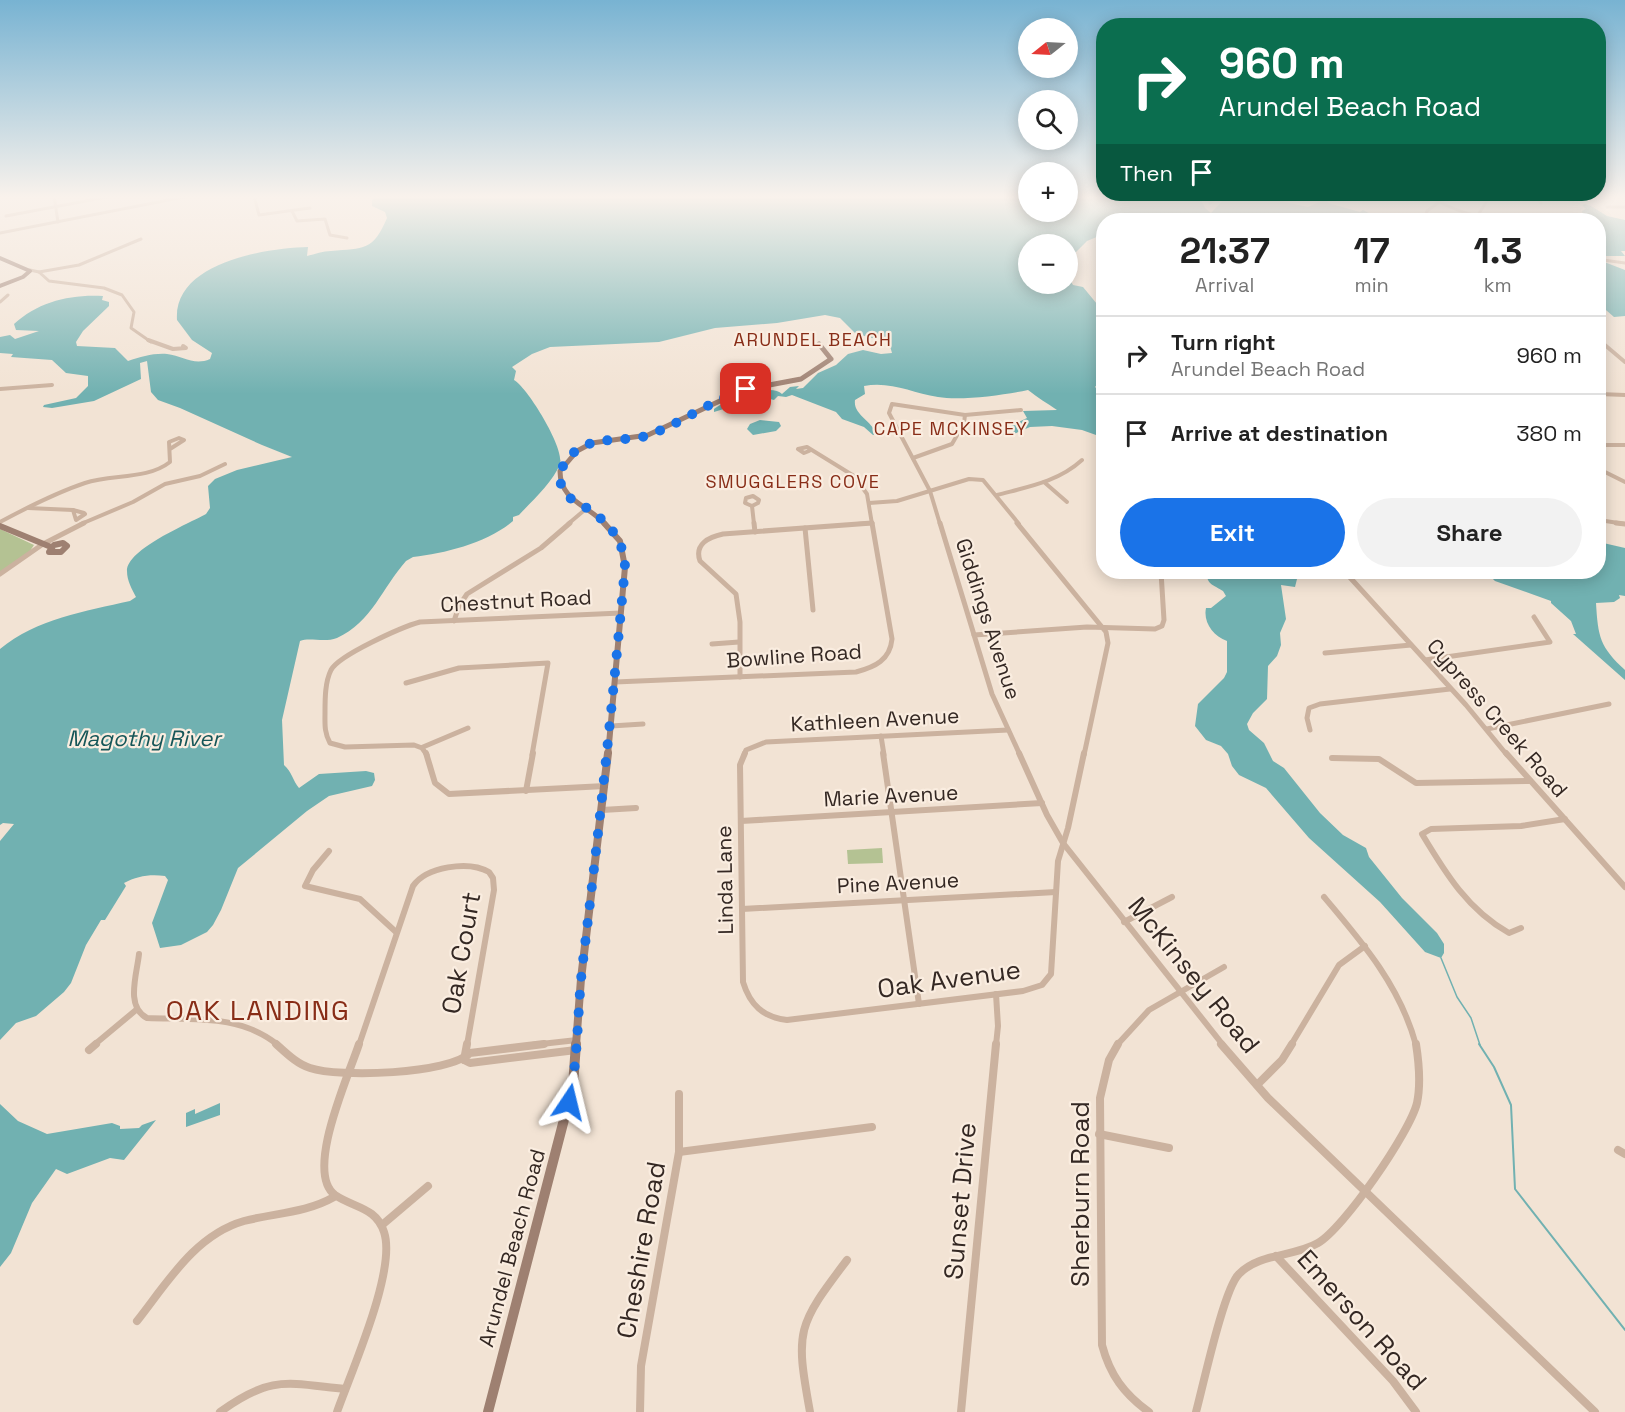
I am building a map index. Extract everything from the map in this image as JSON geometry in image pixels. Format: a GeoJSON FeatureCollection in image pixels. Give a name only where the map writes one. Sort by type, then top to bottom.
{"type":"FeatureCollection","features":[{"type":"Feature","properties":{"kind":"street"},"geometry":{"type":"LineString","coordinates":[[10,262],[39,272],[61,270],[86,262]]}},
{"type":"Feature","properties":{"kind":"street"},"geometry":{"type":"LineString","coordinates":[[0,286],[23,277],[30,270]]}},
{"type":"Feature","properties":{"kind":"street"},"geometry":{"type":"LineString","coordinates":[[39,272],[49,281],[104,288],[122,295],[134,312],[131,328],[135,333],[152,342],[180,350],[186,348],[183,346]]}},
{"type":"Feature","properties":{"kind":"street"},"geometry":{"type":"LineString","coordinates":[[0,302],[8,295]]}},
{"type":"Feature","properties":{"kind":"street","name":"Arundel Beach Road"},"geometry":{"type":"LineString","coordinates":[[488,1412],[569,1103],[577,1040],[581,979],[611,726],[625,567],[623,549],[611,529],[587,508],[569,497],[560,479],[563,466],[577,451],[600,441],[653,434],[714,402],[750,387],[801,379],[831,359],[819,344]]}},
{"type":"Feature","properties":{"kind":"street"},"geometry":{"type":"LineString","coordinates":[[1606,346],[1625,362]]}},
{"type":"Feature","properties":{"kind":"street"},"geometry":{"type":"LineString","coordinates":[[0,388],[52,385]]}},
{"type":"Feature","properties":{"kind":"street"},"geometry":{"type":"LineString","coordinates":[[1606,394],[1625,395]]}},
{"type":"Feature","properties":{"kind":"street","name":"Giddings Avenue"},"geometry":{"type":"LineString","coordinates":[[965,415],[892,404],[890,415],[930,491],[992,694],[1042,804],[1063,843]]}},
{"type":"Feature","properties":{"kind":"street"},"geometry":{"type":"LineString","coordinates":[[913,458],[952,444],[964,423],[965,415],[1021,410]]}},
{"type":"Feature","properties":{"kind":"street"},"geometry":{"type":"LineString","coordinates":[[1606,445],[1625,446]]}},
{"type":"Feature","properties":{"kind":"street"},"geometry":{"type":"LineString","coordinates":[[0,522],[57,494],[100,480],[155,471],[170,462],[170,449]]}},
{"type":"Feature","properties":{"kind":"street"},"geometry":{"type":"LineString","coordinates":[[809,451],[818,453],[854,477],[864,488],[869,503],[897,501],[973,478],[986,481],[1107,632],[1108,643],[1063,843]]}},
{"type":"Feature","properties":{"kind":"street"},"geometry":{"type":"LineString","coordinates":[[997,495],[1044,482],[1072,470],[1082,460]]}},
{"type":"Feature","properties":{"kind":"street"},"geometry":{"type":"LineString","coordinates":[[0,574],[69,529],[144,496],[165,484],[200,476],[225,464]]}},
{"type":"Feature","properties":{"kind":"street"},"geometry":{"type":"LineString","coordinates":[[1606,472],[1625,482]]}},
{"type":"Feature","properties":{"kind":"street"},"geometry":{"type":"LineString","coordinates":[[1044,482],[1067,502]]}},
{"type":"Feature","properties":{"kind":"street","name":"Bowline Road"},"geometry":{"type":"LineString","coordinates":[[615,682],[856,672],[874,666],[886,658],[892,646],[892,639],[869,503]]}},
{"type":"Feature","properties":{"kind":"street"},"geometry":{"type":"LineString","coordinates":[[752,506],[755,532]]}},
{"type":"Feature","properties":{"kind":"street"},"geometry":{"type":"LineString","coordinates":[[27,508],[73,510]]}},
{"type":"Feature","properties":{"kind":"street"},"geometry":{"type":"LineString","coordinates":[[454,621],[459,606],[467,594],[541,548],[587,508]]}},
{"type":"Feature","properties":{"kind":"street"},"geometry":{"type":"LineString","coordinates":[[1606,521],[1625,524]]}},
{"type":"Feature","properties":{"kind":"street"},"geometry":{"type":"LineString","coordinates":[[740,677],[737,596],[729,584],[701,563],[698,554],[701,544],[711,538],[755,532],[872,523]]}},
{"type":"Feature","properties":{"kind":"street"},"geometry":{"type":"LineString","coordinates":[[0,526],[51,547]]}},
{"type":"Feature","properties":{"kind":"street"},"geometry":{"type":"LineString","coordinates":[[805,528],[813,610]]}},
{"type":"Feature","properties":{"kind":"street"},"geometry":{"type":"LineString","coordinates":[[974,635],[1103,627],[1151,630],[1162,626],[1164,620],[1161,579]]}},
{"type":"Feature","properties":{"kind":"street","name":"Cypress Creek Road"},"geometry":{"type":"LineString","coordinates":[[1351,579],[1488,729],[1530,781],[1625,887]]}},
{"type":"Feature","properties":{"kind":"street","name":"Chestnut Road"},"geometry":{"type":"LineString","coordinates":[[423,747],[414,745],[339,747],[330,743],[325,734],[325,689],[331,670],[346,657],[412,624],[621,613]]}},
{"type":"Feature","properties":{"kind":"street"},"geometry":{"type":"LineString","coordinates":[[1425,660],[1550,642],[1534,617]]}},
{"type":"Feature","properties":{"kind":"street"},"geometry":{"type":"LineString","coordinates":[[712,644],[739,642]]}},
{"type":"Feature","properties":{"kind":"street"},"geometry":{"type":"LineString","coordinates":[[1325,654],[1411,645]]}},
{"type":"Feature","properties":{"kind":"street"},"geometry":{"type":"LineString","coordinates":[[406,683],[452,667],[548,663],[526,791]]}},
{"type":"Feature","properties":{"kind":"street"},"geometry":{"type":"LineString","coordinates":[[1310,730],[1307,718],[1309,708],[1320,704],[1450,689]]}},
{"type":"Feature","properties":{"kind":"street"},"geometry":{"type":"LineString","coordinates":[[1488,729],[1609,704]]}},
{"type":"Feature","properties":{"kind":"street"},"geometry":{"type":"LineString","coordinates":[[611,726],[643,724]]}},
{"type":"Feature","properties":{"kind":"street"},"geometry":{"type":"LineString","coordinates":[[468,728],[423,747],[428,753],[433,782],[444,792],[456,795],[604,786]]}},
{"type":"Feature","properties":{"kind":"street","name":"Kathleen Avenue"},"geometry":{"type":"LineString","coordinates":[[746,750],[766,742],[1008,730]]}},
{"type":"Feature","properties":{"kind":"street"},"geometry":{"type":"LineString","coordinates":[[882,736],[919,1004]]}},
{"type":"Feature","properties":{"kind":"street","name":"Linda Lane"},"geometry":{"type":"LineString","coordinates":[[746,750],[740,765],[743,982],[749,1000],[755,1008]]}},
{"type":"Feature","properties":{"kind":"street"},"geometry":{"type":"LineString","coordinates":[[1332,758],[1379,759],[1416,783],[1530,781]]}},
{"type":"Feature","properties":{"kind":"street","name":"Marie Avenue"},"geometry":{"type":"LineString","coordinates":[[741,821],[1042,804]]}},
{"type":"Feature","properties":{"kind":"street"},"geometry":{"type":"LineString","coordinates":[[602,810],[636,808]]}},
{"type":"Feature","properties":{"kind":"street"},"geometry":{"type":"LineString","coordinates":[[1521,928],[1509,933],[1491,924],[1460,896],[1437,863],[1422,834],[1431,829],[1521,826],[1564,819]]}},
{"type":"Feature","properties":{"kind":"street","name":"Oak Avenue"},"geometry":{"type":"LineString","coordinates":[[755,1008],[771,1018],[787,1020],[1034,989],[1047,981],[1051,974],[1058,861],[1063,843]]}},
{"type":"Feature","properties":{"kind":"street","name":"McKinsey Road"},"geometry":{"type":"LineString","coordinates":[[1063,843],[1179,991],[1257,1085],[1595,1412]]}},
{"type":"Feature","properties":{"kind":"street"},"geometry":{"type":"LineString","coordinates":[[329,851],[313,870],[305,886],[360,899],[396,932]]}},
{"type":"Feature","properties":{"kind":"street","name":"Oak Court"},"geometry":{"type":"LineString","coordinates":[[334,1197],[325,1182],[323,1159],[348,1074],[411,889],[425,874],[437,870],[483,868],[491,874],[494,890],[464,1060]]}},
{"type":"Feature","properties":{"kind":"street","name":"Pine Avenue"},"geometry":{"type":"LineString","coordinates":[[742,909],[1056,892]]}},
{"type":"Feature","properties":{"kind":"street"},"geometry":{"type":"LineString","coordinates":[[1124,922],[1172,897]]}},
{"type":"Feature","properties":{"kind":"street"},"geometry":{"type":"LineString","coordinates":[[1196,1412],[1232,1283],[1242,1269],[1319,1242],[1329,1235],[1398,1145],[1416,1107],[1419,1087],[1418,1057],[1406,1010],[1385,971],[1324,897]]}},
{"type":"Feature","properties":{"kind":"street"},"geometry":{"type":"LineString","coordinates":[[1257,1085],[1282,1060],[1339,965],[1365,946]]}},
{"type":"Feature","properties":{"kind":"street"},"geometry":{"type":"LineString","coordinates":[[139,954],[134,1002],[136,1010],[147,1018],[227,1022],[258,1029],[309,1068],[323,1072],[348,1074],[426,1067],[464,1060],[470,1063],[576,1050]]}},
{"type":"Feature","properties":{"kind":"street","name":"Sherburn Road"},"geometry":{"type":"LineString","coordinates":[[1149,1412],[1129,1398],[1119,1386],[1112,1374],[1102,1345],[1099,1134],[1103,1079],[1118,1044],[1149,1010],[1224,967]]}},
{"type":"Feature","properties":{"kind":"street","name":"Sunset Drive"},"geometry":{"type":"LineString","coordinates":[[961,1412],[998,1026],[996,994]]}},
{"type":"Feature","properties":{"kind":"street"},"geometry":{"type":"LineString","coordinates":[[88,1050],[136,1010]]}},
{"type":"Feature","properties":{"kind":"street"},"geometry":{"type":"LineString","coordinates":[[464,1060],[470,1053],[577,1040]]}},
{"type":"Feature","properties":{"kind":"street","name":"Cheshire Road"},"geometry":{"type":"LineString","coordinates":[[640,1412],[641,1366],[679,1152],[679,1094]]}},
{"type":"Feature","properties":{"kind":"street"},"geometry":{"type":"LineString","coordinates":[[679,1152],[872,1127]]}},
{"type":"Feature","properties":{"kind":"street"},"geometry":{"type":"LineString","coordinates":[[1099,1134],[1169,1148]]}},
{"type":"Feature","properties":{"kind":"street"},"geometry":{"type":"LineString","coordinates":[[382,1225],[428,1186]]}},
{"type":"Feature","properties":{"kind":"street"},"geometry":{"type":"LineString","coordinates":[[137,1321],[192,1253],[216,1232],[242,1221],[312,1209],[334,1197],[365,1207],[374,1213],[382,1225],[387,1246],[382,1279],[337,1412]]}},
{"type":"Feature","properties":{"kind":"street","name":"Emerson Road"},"geometry":{"type":"LineString","coordinates":[[1276,1256],[1394,1381],[1416,1412]]}},
{"type":"Feature","properties":{"kind":"street"},"geometry":{"type":"LineString","coordinates":[[810,1412],[800,1361],[801,1334],[810,1308],[848,1260]]}},
{"type":"Feature","properties":{"kind":"street"},"geometry":{"type":"LineString","coordinates":[[220,1412],[252,1391],[271,1385],[345,1389]]}},
{"type":"Feature","properties":{"kind":"green space"},"geometry":{"type":"Polygon","coordinates":[[[0,529],[34,545],[28,554],[0,573],[0,529]]]}},
{"type":"Feature","properties":{"kind":"green space"},"geometry":{"type":"Polygon","coordinates":[[[882,848],[883,863],[848,864],[847,850],[882,848]]]}},
{"type":"Feature","properties":{"kind":"water","name":"Magothy River"},"geometry":{"type":"Polygon","coordinates":[[[226,262],[1018,262],[1018,294],[1078,294],[1078,286],[1083,287],[1096,303],[1096,435],[1082,430],[1052,426],[1030,427],[1007,437],[998,432],[1027,418],[1023,411],[1057,410],[1028,390],[983,397],[947,398],[892,386],[864,386],[865,394],[855,400],[855,405],[874,429],[876,434],[873,435],[864,427],[842,419],[836,412],[792,395],[778,396],[774,400],[762,397],[714,412],[714,409],[720,405],[759,391],[776,391],[782,394],[790,387],[803,388],[818,373],[836,365],[848,354],[863,350],[881,354],[892,353],[885,341],[856,334],[840,318],[825,315],[777,323],[715,328],[659,342],[550,347],[532,354],[512,367],[516,371],[514,380],[536,405],[557,445],[560,464],[547,484],[503,529],[466,546],[413,557],[406,561],[368,614],[349,631],[337,638],[300,641],[282,720],[284,765],[299,788],[319,774],[366,771],[374,773],[375,780],[372,786],[329,796],[307,811],[238,868],[213,925],[207,932],[181,945],[160,948],[152,923],[168,880],[165,876],[144,876],[124,883],[126,886],[86,945],[71,983],[64,992],[36,1016],[16,1023],[0,1040],[0,841],[14,824],[0,825],[0,649],[29,630],[45,623],[130,601],[136,597],[128,578],[127,571],[130,563],[147,546],[206,514],[210,508],[208,486],[215,479],[237,470],[292,457],[158,400],[151,392],[147,361],[140,363],[141,379],[94,401],[52,408],[43,407],[76,398],[88,386],[88,376],[66,373],[52,360],[11,357],[13,354],[0,353],[0,337],[10,335],[15,339],[39,331],[16,330],[14,324],[23,316],[44,305],[79,296],[103,296],[102,300],[109,302],[109,306],[83,331],[76,342],[77,346],[115,348],[128,361],[162,354],[204,361],[210,359],[212,353],[192,340],[177,320],[180,300],[190,284],[206,272],[226,262]]]}},
{"type":"Feature","properties":{"kind":"water"},"geometry":{"type":"Polygon","coordinates":[[[1606,263],[1625,270],[1625,316],[1614,317],[1606,310],[1606,263]]]}},
{"type":"Feature","properties":{"kind":"water"},"geometry":{"type":"Polygon","coordinates":[[[760,420],[779,422],[781,426],[776,431],[753,435],[747,429],[750,424],[760,420]]]}},
{"type":"Feature","properties":{"kind":"water"},"geometry":{"type":"Polygon","coordinates":[[[1606,544],[1625,548],[1625,596],[1619,595],[1620,598],[1614,602],[1596,603],[1602,641],[1610,655],[1625,670],[1625,680],[1573,634],[1576,634],[1571,621],[1551,601],[1493,579],[1606,579],[1606,544]]]}},
{"type":"Feature","properties":{"kind":"water"},"geometry":{"type":"Polygon","coordinates":[[[1208,579],[1297,579],[1295,587],[1281,585],[1286,619],[1280,633],[1281,645],[1277,656],[1268,666],[1267,699],[1253,713],[1247,724],[1249,730],[1264,743],[1273,761],[1284,768],[1320,813],[1343,835],[1366,848],[1369,857],[1402,898],[1437,933],[1444,944],[1444,953],[1441,958],[1425,952],[1380,902],[1309,838],[1266,788],[1239,775],[1221,746],[1206,740],[1195,726],[1198,704],[1224,678],[1227,672],[1227,641],[1217,636],[1210,628],[1205,613],[1206,608],[1211,608],[1226,596],[1223,591],[1208,579]]]}},
{"type":"Feature","properties":{"kind":"water"},"geometry":{"type":"Polygon","coordinates":[[[220,1103],[220,1115],[186,1127],[186,1113],[195,1109],[195,1114],[220,1103]]]}},
{"type":"Feature","properties":{"kind":"water"},"geometry":{"type":"Polygon","coordinates":[[[0,1104],[18,1121],[47,1134],[112,1123],[120,1126],[120,1129],[139,1128],[156,1120],[124,1160],[110,1158],[67,1174],[56,1169],[32,1203],[11,1253],[0,1267],[0,1104]]]}},
{"type":"Feature","properties":{"kind":"waterway"},"geometry":{"type":"LineString","coordinates":[[1441,958],[1457,997],[1471,1018],[1480,1045]]}},
{"type":"Feature","properties":{"kind":"waterway"},"geometry":{"type":"LineString","coordinates":[[1479,1044],[1494,1067],[1511,1105],[1515,1189],[1625,1330]]}},
{"type":"Feature","properties":{"kind":"district","name":"ARUNDEL BEACH"},"geometry":{"type":"Point","coordinates":[813,340]}},
{"type":"Feature","properties":{"kind":"district","name":"CAPE MCKINSEY"},"geometry":{"type":"Point","coordinates":[951,429]}},
{"type":"Feature","properties":{"kind":"district","name":"SMUGGLERS COVE"},"geometry":{"type":"Point","coordinates":[793,482]}},
{"type":"Feature","properties":{"kind":"district","name":"OAK LANDING"},"geometry":{"type":"Point","coordinates":[258,1011]}},
{"type":"Feature","properties":{"kind":"route"},"geometry":{"type":"LineString","coordinates":[[569,1102],[573,1085],[578,1004],[598,848],[619,649],[625,558],[616,534],[600,518],[566,494],[562,487],[560,471],[566,461],[584,446],[608,439],[653,434],[714,402],[746,389]]}}]}
